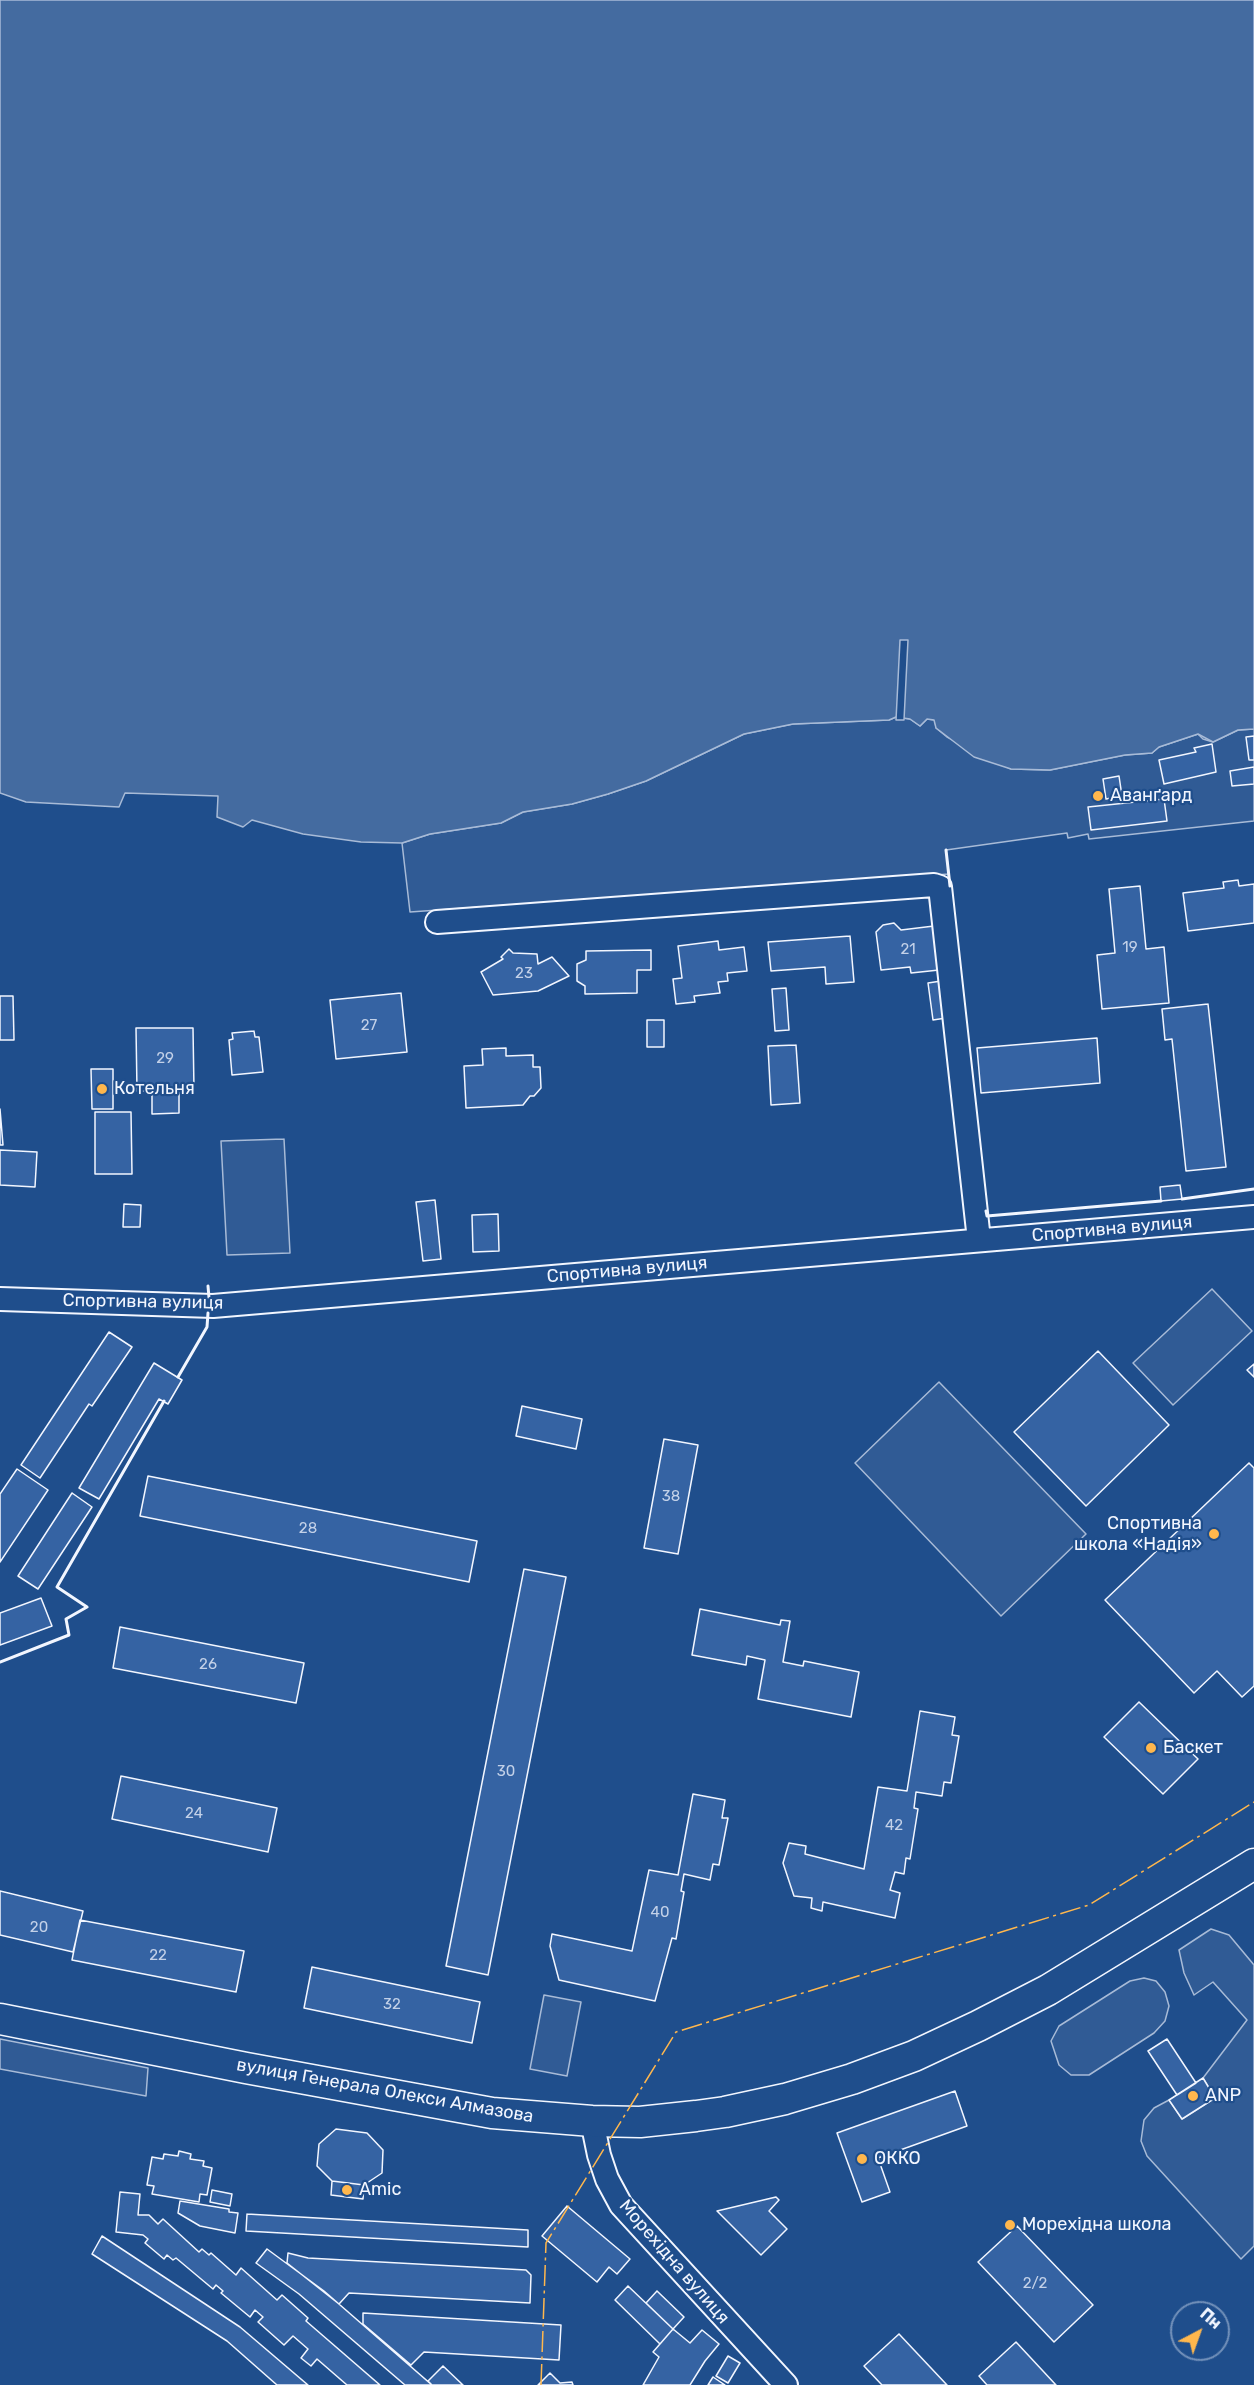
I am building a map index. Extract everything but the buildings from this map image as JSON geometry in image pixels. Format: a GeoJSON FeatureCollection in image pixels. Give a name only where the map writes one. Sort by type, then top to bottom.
{"type":"FeatureCollection","features":[{"type":"Feature","properties":{"kind":"main road","name":"вулиця Генерала Олекси Алмазова"},"geometry":{"type":"LineString","coordinates":[[0,2019],[471,2109],[523,2116],[640,2122],[725,2112],[784,2099],[852,2079],[914,2056],[978,2026],[1048,1990],[1254,1864]]}},
{"type":"Feature","properties":{"kind":"street"},"geometry":{"type":"LineString","coordinates":[[437,922],[910,886],[940,887],[979,1240]]}},
{"type":"Feature","properties":{"kind":"street","name":"Спортивна вулиця"},"geometry":{"type":"LineString","coordinates":[[0,1299],[213,1306],[1254,1217]]}},
{"type":"Feature","properties":{"kind":"street","name":"Морехідна вулиця"},"geometry":{"type":"LineString","coordinates":[[592,2121],[607,2180],[621,2205],[786,2385]]}},
{"type":"Feature","properties":{"kind":"shaded area"},"geometry":{"type":"Polygon","coordinates":[[[0,0],[1254,0],[1254,729],[1238,730],[1213,742],[1198,734],[1159,747],[1152,753],[1125,755],[1050,770],[1011,769],[974,757],[936,728],[934,720],[927,719],[920,726],[910,719],[896,717],[889,720],[793,724],[744,734],[646,781],[608,794],[572,804],[523,812],[501,823],[430,834],[402,843],[361,842],[303,834],[252,820],[243,827],[217,817],[218,796],[125,793],[119,807],[26,802],[0,793],[0,0]]]}},
{"type":"Feature","properties":{"kind":"shaded area"},"geometry":{"type":"Polygon","coordinates":[[[896,717],[910,719],[920,726],[927,719],[935,720],[936,728],[947,737],[1011,769],[1050,770],[1125,755],[1152,753],[1159,747],[1198,734],[1203,739],[1213,742],[1238,730],[1254,729],[1254,821],[1089,839],[1088,834],[1068,838],[1067,833],[946,850],[949,874],[410,912],[402,843],[430,834],[501,823],[523,812],[572,804],[608,794],[646,781],[744,734],[793,724],[889,720],[896,717]]]}},
{"type":"Feature","properties":{"kind":"shaded area"},"geometry":{"type":"Polygon","coordinates":[[[284,1139],[290,1253],[227,1255],[221,1141],[284,1139]]]}},
{"type":"Feature","properties":{"kind":"shaded area"},"geometry":{"type":"Polygon","coordinates":[[[1212,1289],[1252,1331],[1173,1405],[1133,1363],[1212,1289]]]}},
{"type":"Feature","properties":{"kind":"shaded area"},"geometry":{"type":"Polygon","coordinates":[[[939,1382],[1086,1534],[1001,1616],[855,1463],[939,1382]]]}},
{"type":"Feature","properties":{"kind":"shaded area"},"geometry":{"type":"Polygon","coordinates":[[[1211,1929],[1229,1935],[1254,1965],[1254,2246],[1241,2259],[1147,2156],[1141,2141],[1144,2120],[1154,2108],[1169,2100],[1182,2119],[1215,2098],[1203,2078],[1247,2020],[1213,1982],[1194,1995],[1184,1973],[1179,1950],[1211,1929]]]}},
{"type":"Feature","properties":{"kind":"shaded area"},"geometry":{"type":"Polygon","coordinates":[[[1144,1978],[1156,1981],[1165,1992],[1169,2006],[1165,2021],[1154,2033],[1089,2075],[1071,2075],[1059,2065],[1051,2041],[1059,2026],[1130,1981],[1144,1978]]]}},
{"type":"Feature","properties":{"kind":"shaded area"},"geometry":{"type":"Polygon","coordinates":[[[544,1995],[581,2002],[567,2076],[530,2069],[544,1995]]]}},
{"type":"Feature","properties":{"kind":"shaded area"},"geometry":{"type":"Polygon","coordinates":[[[0,2039],[148,2068],[146,2096],[0,2069],[0,2039]]]}},
{"type":"Feature","properties":{"kind":"pier"},"geometry":{"type":"Polygon","coordinates":[[[900,640],[908,640],[904,720],[896,720],[900,640]]]}},
{"type":"Feature","properties":{"kind":"wall"},"geometry":{"type":"LineString","coordinates":[[946,850],[950,886]]}},
{"type":"Feature","properties":{"kind":"wall"},"geometry":{"type":"LineString","coordinates":[[1182,1199],[1254,1189]]}},
{"type":"Feature","properties":{"kind":"wall"},"geometry":{"type":"LineString","coordinates":[[986,1211],[987,1216],[1161,1201]]}},
{"type":"Feature","properties":{"kind":"wall"},"geometry":{"type":"LineString","coordinates":[[208,1286],[209,1298]]}},
{"type":"Feature","properties":{"kind":"wall"},"geometry":{"type":"LineString","coordinates":[[178,1377],[207,1327],[208,1313]]}},
{"type":"Feature","properties":{"kind":"wall"},"geometry":{"type":"LineString","coordinates":[[0,1662],[69,1635],[66,1619],[87,1607],[57,1587],[164,1401]]}},
{"type":"Feature","properties":{"kind":"power"},"geometry":{"type":"LineString","coordinates":[[541,2385],[546,2243],[676,2032],[1089,1905],[1254,1802]]}},
{"type":"Feature","properties":{"kind":"place","name":"Аванґард"},"geometry":{"type":"Point","coordinates":[1098,796]}},
{"type":"Feature","properties":{"kind":"place","name":"Котельня"},"geometry":{"type":"Point","coordinates":[102,1089]}},
{"type":"Feature","properties":{"kind":"place","name":"Спортивна школа «Надія»"},"geometry":{"type":"Point","coordinates":[1214,1534]}},
{"type":"Feature","properties":{"kind":"place","name":"Баскет"},"geometry":{"type":"Point","coordinates":[1151,1748]}},
{"type":"Feature","properties":{"kind":"place","name":"ANP"},"geometry":{"type":"Point","coordinates":[1193,2096]}},
{"type":"Feature","properties":{"kind":"place","name":"ОККО"},"geometry":{"type":"Point","coordinates":[862,2159]}},
{"type":"Feature","properties":{"kind":"place","name":"Amic"},"geometry":{"type":"Point","coordinates":[347,2190]}},
{"type":"Feature","properties":{"kind":"place","name":"Морехідна школа"},"geometry":{"type":"Point","coordinates":[1010,2225]}}]}
